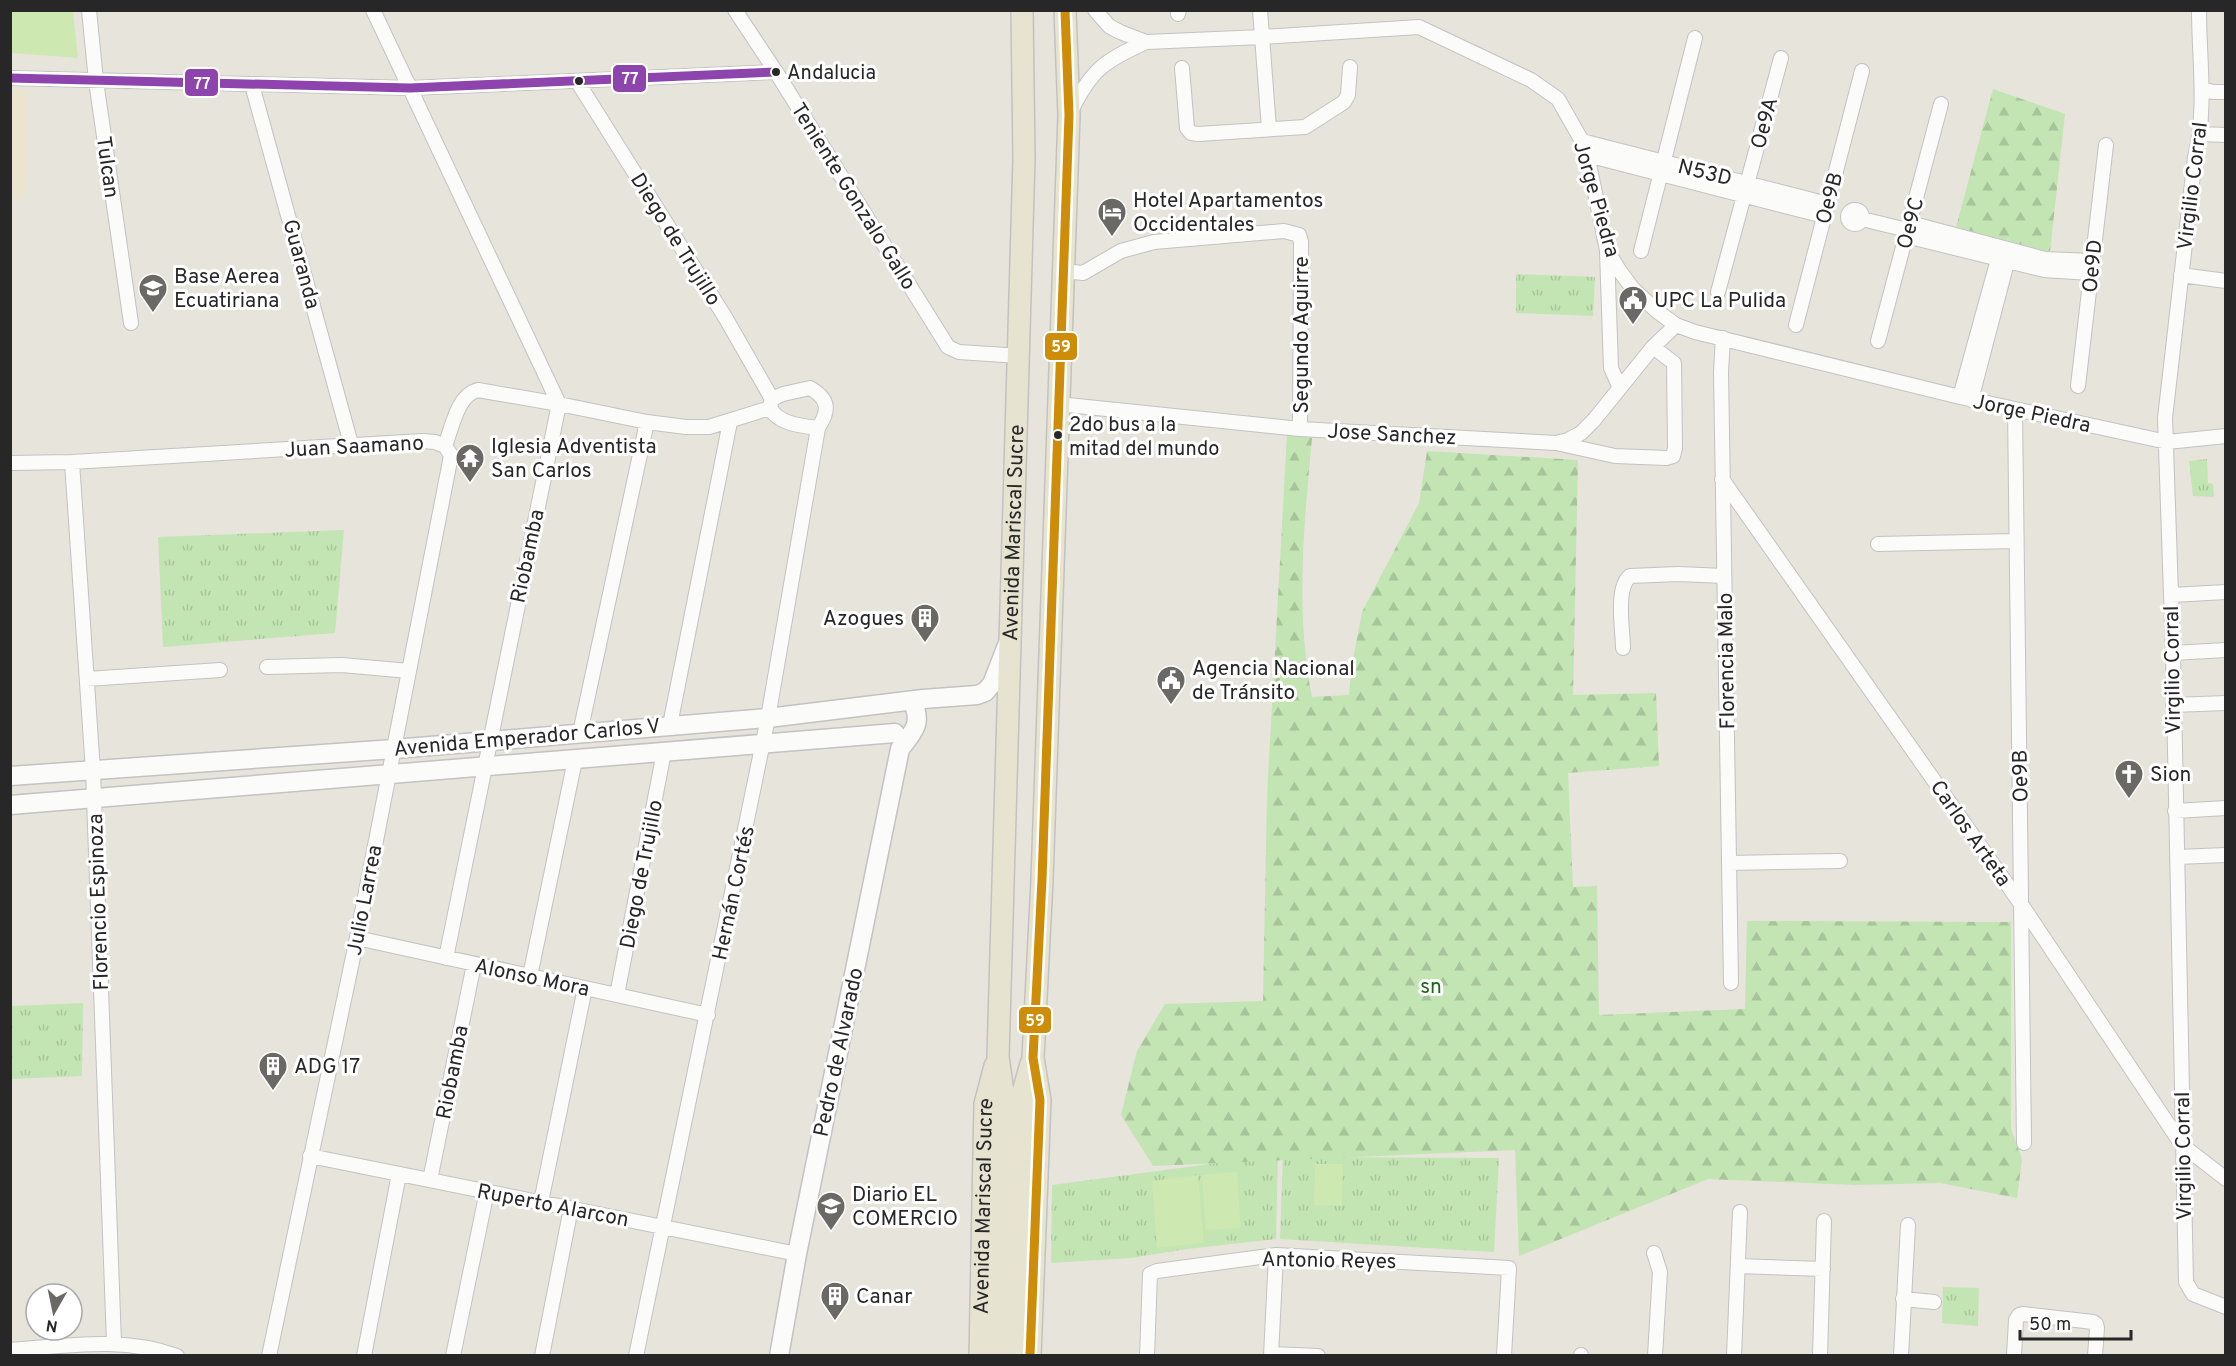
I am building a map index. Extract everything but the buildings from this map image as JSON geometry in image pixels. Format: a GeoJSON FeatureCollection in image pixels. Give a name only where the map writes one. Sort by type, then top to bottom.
{"type":"FeatureCollection","features":[{"type":"Feature","properties":{"kind":"main road","name":"Avenida Mariscal Sucre"},"geometry":{"type":"LineString","coordinates":[[995,1356],[1004,1099],[998,1057],[1024,158],[1022,10]]}},
{"type":"Feature","properties":{"kind":"main road","name":"Avenida Mariscal Sucre"},"geometry":{"type":"LineString","coordinates":[[1030,1356],[1040,1100],[1033,1058],[1042,880],[1069,115],[1065,10]]}},
{"type":"Feature","properties":{"kind":"main road","name":"Avenida Emperador Carlos V"},"geometry":{"type":"LineString","coordinates":[[10,776],[768,718],[977,695],[985,692],[992,684],[1009,640]]}},
{"type":"Feature","properties":{"kind":"main road","name":"Pedro de Alvarado"},"geometry":{"type":"LineString","coordinates":[[778,1356],[898,741],[912,734],[917,723],[917,712],[905,702]]}},
{"type":"Feature","properties":{"kind":"main road","name":"Avenida Emperador Carlos V"},"geometry":{"type":"LineString","coordinates":[[10,805],[763,744],[898,741]]}},
{"type":"Feature","properties":{"kind":"main road","name":"Avenida Mariscal Sucre"},"geometry":{"type":"LineString","coordinates":[[980,1356],[985,1104],[998,1057]]}},
{"type":"Feature","properties":{"kind":"main road","name":"Avenida Mariscal Sucre"},"geometry":{"type":"LineString","coordinates":[[1011,1356],[1021,1099],[1033,1058]]}},
{"type":"Feature","properties":{"kind":"street","name":"Tulcan"},"geometry":{"type":"LineString","coordinates":[[89,10],[96,81],[131,323]]}},
{"type":"Feature","properties":{"kind":"street"},"geometry":{"type":"LineString","coordinates":[[373,10],[559,404]]}},
{"type":"Feature","properties":{"kind":"street","name":"Teniente Gonzalo Gallo"},"geometry":{"type":"LineString","coordinates":[[735,10],[948,347],[952,350],[1020,356]]}},
{"type":"Feature","properties":{"kind":"street","name":"Jorge Piedra"},"geometry":{"type":"LineString","coordinates":[[1095,10],[1109,26],[1146,42]]}},
{"type":"Feature","properties":{"kind":"street"},"geometry":{"type":"LineString","coordinates":[[1260,10],[1269,129]]}},
{"type":"Feature","properties":{"kind":"street","name":"Virgilio Corral"},"geometry":{"type":"LineString","coordinates":[[2199,10],[2202,89],[2200,134],[2195,157],[2165,418],[2173,653],[2186,1282],[2193,1294],[2226,1308]]}},
{"type":"Feature","properties":{"kind":"street","name":"Jorge Piedra"},"geometry":{"type":"LineString","coordinates":[[1069,115],[1082,89],[1107,61],[1146,42],[1419,27],[1546,89],[1558,99],[1582,141],[1587,155],[1607,250],[1633,288],[1676,326],[2015,410],[2167,442],[2226,436]]}},
{"type":"Feature","properties":{"kind":"street"},"geometry":{"type":"LineString","coordinates":[[1641,251],[1695,38]]}},
{"type":"Feature","properties":{"kind":"street","name":"Oe9A"},"geometry":{"type":"LineString","coordinates":[[1718,292],[1781,58]]}},
{"type":"Feature","properties":{"kind":"street"},"geometry":{"type":"LineString","coordinates":[[1182,68],[1187,128],[1191,133],[1198,134],[1305,127],[1344,102],[1348,95],[1350,67]]}},
{"type":"Feature","properties":{"kind":"street","name":"Oe9B"},"geometry":{"type":"LineString","coordinates":[[1796,325],[1862,71]]}},
{"type":"Feature","properties":{"kind":"street"},"geometry":{"type":"LineString","coordinates":[[10,78],[410,88],[776,72]]}},
{"type":"Feature","properties":{"kind":"street","name":"Diego de Trujillo"},"geometry":{"type":"LineString","coordinates":[[577,81],[725,316],[771,403]]}},
{"type":"Feature","properties":{"kind":"street","name":"Guaranda"},"geometry":{"type":"LineString","coordinates":[[252,85],[351,444]]}},
{"type":"Feature","properties":{"kind":"street"},"geometry":{"type":"LineString","coordinates":[[2202,89],[2226,92]]}},
{"type":"Feature","properties":{"kind":"street","name":"Oe9C"},"geometry":{"type":"LineString","coordinates":[[1878,341],[1941,104]]}},
{"type":"Feature","properties":{"kind":"street"},"geometry":{"type":"LineString","coordinates":[[2200,134],[2226,135]]}},
{"type":"Feature","properties":{"kind":"street","name":"N53D"},"geometry":{"type":"LineString","coordinates":[[1582,141],[1662,167],[1848,216],[1849,222],[1855,224],[1862,219],[1908,229]]}},
{"type":"Feature","properties":{"kind":"street","name":"Oe9D"},"geometry":{"type":"LineString","coordinates":[[2079,386],[2106,145]]}},
{"type":"Feature","properties":{"kind":"street","name":"N53D"},"geometry":{"type":"LineString","coordinates":[[1587,155],[1662,167]]}},
{"type":"Feature","properties":{"kind":"street"},"geometry":{"type":"LineString","coordinates":[[1908,229],[2004,254],[2044,270],[2091,267]]}},
{"type":"Feature","properties":{"kind":"street","name":"Segundo Aguirre"},"geometry":{"type":"LineString","coordinates":[[1063,271],[1083,273],[1120,250],[1154,242],[1284,231],[1299,235],[1301,242],[1300,429]]}},
{"type":"Feature","properties":{"kind":"street"},"geometry":{"type":"LineString","coordinates":[[1607,250],[1611,368],[1620,388]]}},
{"type":"Feature","properties":{"kind":"street"},"geometry":{"type":"LineString","coordinates":[[1965,398],[2004,254]]}},
{"type":"Feature","properties":{"kind":"street"},"geometry":{"type":"LineString","coordinates":[[2181,275],[2226,281]]}},
{"type":"Feature","properties":{"kind":"street","name":"Jose Sanchez"},"geometry":{"type":"LineString","coordinates":[[1058,404],[1300,429],[1556,443],[1581,433],[1653,347],[1676,326]]}},
{"type":"Feature","properties":{"kind":"street","name":"Florencia Malo"},"geometry":{"type":"LineString","coordinates":[[1723,338],[1722,479],[1731,983]]}},
{"type":"Feature","properties":{"kind":"street"},"geometry":{"type":"LineString","coordinates":[[1556,443],[1614,456],[1666,458],[1673,456],[1675,448],[1674,363],[1653,347]]}},
{"type":"Feature","properties":{"kind":"street"},"geometry":{"type":"LineString","coordinates":[[810,388],[820,394],[826,407],[825,418],[818,428],[801,426],[773,414],[771,403],[783,394],[810,388]]}},
{"type":"Feature","properties":{"kind":"street","name":"Juan Saamano"},"geometry":{"type":"LineString","coordinates":[[10,463],[72,462],[422,441],[445,446],[463,400],[472,392],[483,390],[647,422],[686,427],[709,427],[730,422],[771,403]]}},
{"type":"Feature","properties":{"kind":"street","name":"Riobamba"},"geometry":{"type":"LineString","coordinates":[[446,958],[559,404]]}},
{"type":"Feature","properties":{"kind":"street","name":"Oe9B"},"geometry":{"type":"LineString","coordinates":[[2015,410],[2023,907],[2024,1143]]}},
{"type":"Feature","properties":{"kind":"street"},"geometry":{"type":"LineString","coordinates":[[580,733],[647,422]]}},
{"type":"Feature","properties":{"kind":"street"},"geometry":{"type":"LineString","coordinates":[[670,725],[730,422]]}},
{"type":"Feature","properties":{"kind":"street","name":"Hernán Cortés"},"geometry":{"type":"LineString","coordinates":[[636,1356],[763,744],[818,428]]}},
{"type":"Feature","properties":{"kind":"street","name":"Julio Larrea"},"geometry":{"type":"LineString","coordinates":[[269,1356],[357,938],[451,455],[445,446]]}},
{"type":"Feature","properties":{"kind":"street","name":"Florencio Espinoza"},"geometry":{"type":"LineString","coordinates":[[72,462],[93,771],[114,1343]]}},
{"type":"Feature","properties":{"kind":"street","name":"Carlos Arteta"},"geometry":{"type":"LineString","coordinates":[[1722,479],[2023,907],[2182,1145],[2226,1179]]}},
{"type":"Feature","properties":{"kind":"street"},"geometry":{"type":"LineString","coordinates":[[1878,544],[2016,541]]}},
{"type":"Feature","properties":{"kind":"street"},"geometry":{"type":"LineString","coordinates":[[1623,648],[1622,589],[1630,576],[1678,574],[1724,576]]}},
{"type":"Feature","properties":{"kind":"street"},"geometry":{"type":"LineString","coordinates":[[2171,595],[2226,592]]}},
{"type":"Feature","properties":{"kind":"street"},"geometry":{"type":"LineString","coordinates":[[2173,653],[2226,650]]}},
{"type":"Feature","properties":{"kind":"street"},"geometry":{"type":"LineString","coordinates":[[267,667],[342,664],[409,671]]}},
{"type":"Feature","properties":{"kind":"street"},"geometry":{"type":"LineString","coordinates":[[87,680],[220,670]]}},
{"type":"Feature","properties":{"kind":"street"},"geometry":{"type":"LineString","coordinates":[[2173,705],[2226,703]]}},
{"type":"Feature","properties":{"kind":"street","name":"Diego de Trujillo"},"geometry":{"type":"LineString","coordinates":[[617,995],[664,752]]}},
{"type":"Feature","properties":{"kind":"street"},"geometry":{"type":"LineString","coordinates":[[530,976],[574,760]]}},
{"type":"Feature","properties":{"kind":"street"},"geometry":{"type":"LineString","coordinates":[[2175,811],[2226,808]]}},
{"type":"Feature","properties":{"kind":"street"},"geometry":{"type":"LineString","coordinates":[[2177,857],[2226,855]]}},
{"type":"Feature","properties":{"kind":"street"},"geometry":{"type":"LineString","coordinates":[[1729,863],[1840,861]]}},
{"type":"Feature","properties":{"kind":"street","name":"Alonso Mora"},"geometry":{"type":"LineString","coordinates":[[357,938],[708,1015]]}},
{"type":"Feature","properties":{"kind":"street","name":"Riobamba"},"geometry":{"type":"LineString","coordinates":[[430,1180],[474,964]]}},
{"type":"Feature","properties":{"kind":"street"},"geometry":{"type":"LineString","coordinates":[[541,1202],[585,988]]}},
{"type":"Feature","properties":{"kind":"street","name":"Ruperto Alarcon"},"geometry":{"type":"LineString","coordinates":[[310,1156],[797,1254]]}},
{"type":"Feature","properties":{"kind":"street"},"geometry":{"type":"LineString","coordinates":[[364,1356],[399,1174]]}},
{"type":"Feature","properties":{"kind":"street"},"geometry":{"type":"LineString","coordinates":[[453,1356],[487,1191]]}},
{"type":"Feature","properties":{"kind":"street"},"geometry":{"type":"LineString","coordinates":[[542,1356],[571,1208]]}},
{"type":"Feature","properties":{"kind":"street"},"geometry":{"type":"LineString","coordinates":[[1734,1356],[1740,1212]]}},
{"type":"Feature","properties":{"kind":"street"},"geometry":{"type":"LineString","coordinates":[[1820,1356],[1824,1221]]}},
{"type":"Feature","properties":{"kind":"street"},"geometry":{"type":"LineString","coordinates":[[1901,1356],[1908,1225]]}},
{"type":"Feature","properties":{"kind":"street"},"geometry":{"type":"LineString","coordinates":[[1654,1253],[1660,1272],[1655,1356]]}},
{"type":"Feature","properties":{"kind":"street"},"geometry":{"type":"LineString","coordinates":[[1276,1255],[1271,1354],[1318,1356]]}},
{"type":"Feature","properties":{"kind":"street","name":"Antonio Reyes"},"geometry":{"type":"LineString","coordinates":[[1147,1356],[1150,1274],[1157,1271],[1276,1255],[1509,1268],[1504,1356]]}},
{"type":"Feature","properties":{"kind":"street"},"geometry":{"type":"LineString","coordinates":[[1738,1266],[1823,1269]]}},
{"type":"Feature","properties":{"kind":"street"},"geometry":{"type":"LineString","coordinates":[[1903,1299],[1934,1302]]}},
{"type":"Feature","properties":{"kind":"street"},"geometry":{"type":"LineString","coordinates":[[2014,1356],[2016,1320],[2019,1315],[2023,1314],[2093,1322],[2097,1328],[2095,1356]]}},
{"type":"Feature","properties":{"kind":"street"},"geometry":{"type":"LineString","coordinates":[[10,1350],[114,1343],[152,1347],[177,1356]]}},
{"type":"Feature","properties":{"kind":"shaded area"},"geometry":{"type":"Polygon","coordinates":[[[11,90],[28,90],[26,198],[11,198],[11,90]]]}},
{"type":"Feature","properties":{"kind":"green space"},"geometry":{"type":"Polygon","coordinates":[[[10,11],[73,11],[78,58],[11,53],[10,11]]]}},
{"type":"Feature","properties":{"kind":"green space"},"geometry":{"type":"Polygon","coordinates":[[[1993,89],[2065,114],[2050,252],[1956,227],[1993,89]]]}},
{"type":"Feature","properties":{"kind":"green space"},"geometry":{"type":"Polygon","coordinates":[[[1516,274],[1595,277],[1593,316],[1516,313],[1516,274]]]}},
{"type":"Feature","properties":{"kind":"green space","name":"sn"},"geometry":{"type":"Polygon","coordinates":[[[1287,434],[1312,438],[1304,535],[1302,600],[1312,697],[1349,695],[1351,670],[1362,612],[1419,503],[1427,451],[1578,460],[1573,695],[1656,693],[1659,766],[1568,773],[1573,887],[1597,886],[1599,1015],[1745,1009],[1747,921],[2011,922],[2011,1129],[2022,1159],[2017,1198],[1940,1183],[1856,1185],[1708,1179],[1519,1256],[1515,1150],[1153,1166],[1121,1115],[1137,1051],[1165,1004],[1263,1001],[1267,797],[1287,434]]]}},
{"type":"Feature","properties":{"kind":"green space"},"geometry":{"type":"Polygon","coordinates":[[[2207,459],[2208,483],[2213,484],[2214,497],[2193,496],[2189,461],[2207,459]]]}},
{"type":"Feature","properties":{"kind":"green space"},"geometry":{"type":"Polygon","coordinates":[[[344,530],[335,633],[163,647],[158,537],[344,530]]]}},
{"type":"Feature","properties":{"kind":"green space"},"geometry":{"type":"Polygon","coordinates":[[[83,1003],[82,1076],[11,1079],[11,1006],[83,1003]]]}},
{"type":"Feature","properties":{"kind":"green space"},"geometry":{"type":"Polygon","coordinates":[[[1278,1155],[1276,1239],[1131,1258],[1051,1263],[1052,1185],[1278,1155]]]}},
{"type":"Feature","properties":{"kind":"green space"},"geometry":{"type":"Polygon","coordinates":[[[1283,1157],[1499,1158],[1494,1252],[1280,1239],[1283,1157]]]}},
{"type":"Feature","properties":{"kind":"green space"},"geometry":{"type":"Polygon","coordinates":[[[1315,1164],[1343,1164],[1342,1206],[1314,1205],[1315,1164]]]}},
{"type":"Feature","properties":{"kind":"green space"},"geometry":{"type":"Polygon","coordinates":[[[1237,1172],[1241,1228],[1206,1230],[1202,1175],[1237,1172]]]}},
{"type":"Feature","properties":{"kind":"green space"},"geometry":{"type":"Polygon","coordinates":[[[1198,1175],[1204,1243],[1157,1248],[1152,1181],[1198,1175]]]}},
{"type":"Feature","properties":{"kind":"green space"},"geometry":{"type":"Polygon","coordinates":[[[1943,1287],[1979,1288],[1978,1326],[1942,1323],[1943,1287]]]}},
{"type":"Feature","properties":{"kind":"transit line","name":"59"},"geometry":{"type":"LineString","coordinates":[[1030,1356],[1040,1100],[1033,1058],[1042,880],[1069,115],[1065,10]]}},
{"type":"Feature","properties":{"kind":"transit line","name":"77"},"geometry":{"type":"LineString","coordinates":[[10,78],[410,88],[776,72]]}},
{"type":"Feature","properties":{"kind":"place","name":"Andalucia"},"geometry":{"type":"Point","coordinates":[776,72]}},
{"type":"Feature","properties":{"kind":"place","name":"Hotel Apartamentos Occidentales"},"geometry":{"type":"Point","coordinates":[1112,238]}},
{"type":"Feature","properties":{"kind":"place","name":"Base Aerea Ecuatiriana"},"geometry":{"type":"Point","coordinates":[153,314]}},
{"type":"Feature","properties":{"kind":"place","name":"UPC La Pulida"},"geometry":{"type":"Point","coordinates":[1633,326]}},
{"type":"Feature","properties":{"kind":"place","name":"2do bus a la mitad del mundo"},"geometry":{"type":"Point","coordinates":[1058,435]}},
{"type":"Feature","properties":{"kind":"place","name":"Iglesia Adventista San Carlos"},"geometry":{"type":"Point","coordinates":[470,484]}},
{"type":"Feature","properties":{"kind":"place","name":"Azogues"},"geometry":{"type":"Point","coordinates":[925,644]}},
{"type":"Feature","properties":{"kind":"place","name":"Agencia Nacional de Tránsito"},"geometry":{"type":"Point","coordinates":[1171,706]}},
{"type":"Feature","properties":{"kind":"place","name":"Sion"},"geometry":{"type":"Point","coordinates":[2129,800]}},
{"type":"Feature","properties":{"kind":"place","name":"ADG 17"},"geometry":{"type":"Point","coordinates":[273,1092]}},
{"type":"Feature","properties":{"kind":"place","name":"Diario EL COMERCIO"},"geometry":{"type":"Point","coordinates":[831,1232]}},
{"type":"Feature","properties":{"kind":"place","name":"Canar"},"geometry":{"type":"Point","coordinates":[835,1322]}}]}
